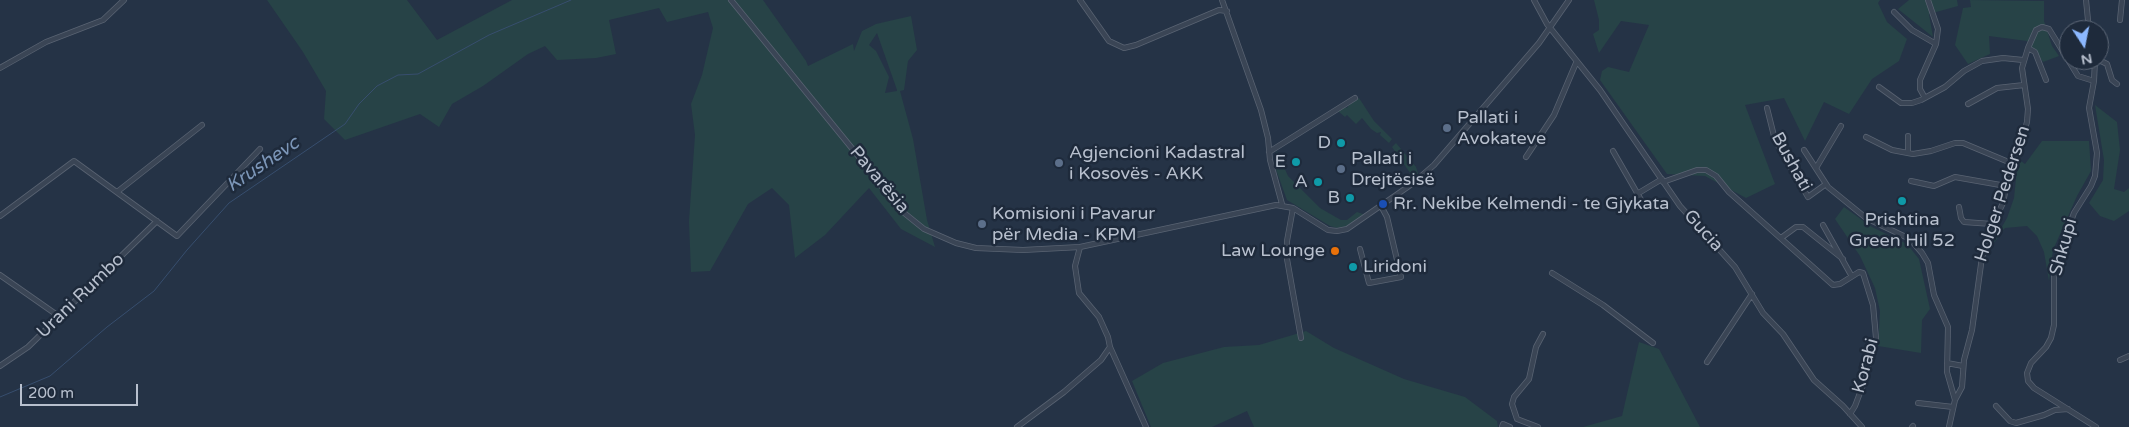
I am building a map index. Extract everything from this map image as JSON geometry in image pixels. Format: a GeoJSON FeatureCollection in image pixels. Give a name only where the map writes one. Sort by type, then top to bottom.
{"type":"FeatureCollection","features":[{"type":"Feature","properties":{"kind":"street"},"geometry":{"type":"LineString","coordinates":[[0,68],[46,42],[103,20],[124,0]]}},
{"type":"Feature","properties":{"kind":"street","name":"Pavarësia"},"geometry":{"type":"LineString","coordinates":[[731,0],[855,152],[898,208],[924,228],[946,239],[976,248],[1023,250],[1080,247],[1227,214],[1282,204]]}},
{"type":"Feature","properties":{"kind":"street"},"geometry":{"type":"LineString","coordinates":[[1080,0],[1109,41],[1124,48],[1136,45],[1219,10],[1227,11]]}},
{"type":"Feature","properties":{"kind":"street"},"geometry":{"type":"LineString","coordinates":[[1222,0],[1263,115],[1269,152],[1282,204],[1294,208],[1324,228],[1337,231],[1352,226],[1416,181],[1434,165],[1550,28],[1569,0]]}},
{"type":"Feature","properties":{"kind":"street","name":"Gucia"},"geometry":{"type":"LineString","coordinates":[[1534,0],[1550,28],[1600,90],[1680,206],[1735,267],[1763,313],[1783,334],[1814,379],[1862,427]]}},
{"type":"Feature","properties":{"kind":"street"},"geometry":{"type":"LineString","coordinates":[[1925,98],[1920,89],[1920,80],[1936,44],[1937,23],[1928,0]]}},
{"type":"Feature","properties":{"kind":"street"},"geometry":{"type":"LineString","coordinates":[[2086,0],[2088,20]]}},
{"type":"Feature","properties":{"kind":"street"},"geometry":{"type":"LineString","coordinates":[[2120,20],[2122,0]]}},
{"type":"Feature","properties":{"kind":"street"},"geometry":{"type":"LineString","coordinates":[[1894,12],[1912,30],[1936,44]]}},
{"type":"Feature","properties":{"kind":"street","name":"Holger Pedersen"},"geometry":{"type":"LineString","coordinates":[[1949,427],[1955,400],[1962,387],[1963,366],[1972,330],[1980,265],[1992,224],[2004,203],[2011,163],[2021,142],[2027,122],[2028,109],[2024,85],[2023,60],[2036,30],[2042,27],[2049,29],[2078,76],[2094,81]]}},
{"type":"Feature","properties":{"kind":"street"},"geometry":{"type":"LineString","coordinates":[[2028,48],[2035,52],[2046,80]]}},
{"type":"Feature","properties":{"kind":"street"},"geometry":{"type":"LineString","coordinates":[[1879,87],[1902,103],[1917,102],[1945,87],[1964,71],[1982,61],[2003,58],[2023,60]]}},
{"type":"Feature","properties":{"kind":"street"},"geometry":{"type":"LineString","coordinates":[[1526,157],[1554,115],[1576,62]]}},
{"type":"Feature","properties":{"kind":"street","name":"Shkupi"},"geometry":{"type":"LineString","coordinates":[[2095,70],[2089,108],[2097,153],[2095,176],[2091,186],[2074,212],[2057,260],[2054,277],[2054,325],[2051,338],[2046,347],[2030,363],[2027,373],[2028,381],[2034,388],[2096,427]]}},
{"type":"Feature","properties":{"kind":"street"},"geometry":{"type":"LineString","coordinates":[[2109,70],[2112,80],[2117,84]]}},
{"type":"Feature","properties":{"kind":"street"},"geometry":{"type":"LineString","coordinates":[[1968,104],[1997,88],[2024,85]]}},
{"type":"Feature","properties":{"kind":"street"},"geometry":{"type":"LineString","coordinates":[[1269,152],[1355,98]]}},
{"type":"Feature","properties":{"kind":"street","name":"Bushati"},"geometry":{"type":"LineString","coordinates":[[1767,108],[1775,140],[1808,198],[1826,184]]}},
{"type":"Feature","properties":{"kind":"street"},"geometry":{"type":"LineString","coordinates":[[117,192],[202,125]]}},
{"type":"Feature","properties":{"kind":"street"},"geometry":{"type":"LineString","coordinates":[[1816,168],[1841,126]]}},
{"type":"Feature","properties":{"kind":"street"},"geometry":{"type":"LineString","coordinates":[[1908,136],[1908,153]]}},
{"type":"Feature","properties":{"kind":"street"},"geometry":{"type":"LineString","coordinates":[[1866,137],[1892,150],[1908,153],[1930,151],[1959,142],[2011,163]]}},
{"type":"Feature","properties":{"kind":"street"},"geometry":{"type":"LineString","coordinates":[[0,216],[74,161],[177,236],[260,149]]}},
{"type":"Feature","properties":{"kind":"street"},"geometry":{"type":"LineString","coordinates":[[1804,150],[1826,184],[1866,218],[1910,240],[1922,253],[1928,264],[1934,295],[1948,327],[1946,364],[1955,400]]}},
{"type":"Feature","properties":{"kind":"street"},"geometry":{"type":"LineString","coordinates":[[1613,151],[1644,205]]}},
{"type":"Feature","properties":{"kind":"street"},"geometry":{"type":"LineString","coordinates":[[1637,194],[1663,180],[1697,170],[1706,170],[1716,176],[1729,192],[1833,285],[1840,284],[1851,275],[1823,225]]}},
{"type":"Feature","properties":{"kind":"street"},"geometry":{"type":"LineString","coordinates":[[1911,181],[1934,186],[1955,177],[2006,186]]}},
{"type":"Feature","properties":{"kind":"street"},"geometry":{"type":"LineString","coordinates":[[1360,249],[1369,283],[1400,277],[1387,217],[1381,206]]}},
{"type":"Feature","properties":{"kind":"street"},"geometry":{"type":"LineString","coordinates":[[1959,207],[1961,218],[1964,222],[1992,224]]}},
{"type":"Feature","properties":{"kind":"street"},"geometry":{"type":"LineString","coordinates":[[1294,208],[1287,241],[1287,259],[1301,338]]}},
{"type":"Feature","properties":{"kind":"street","name":"Urani Rumbo"},"geometry":{"type":"LineString","coordinates":[[0,366],[28,347],[60,318],[157,221]]}},
{"type":"Feature","properties":{"kind":"street"},"geometry":{"type":"LineString","coordinates":[[1781,238],[1796,227],[1804,227],[1843,259]]}},
{"type":"Feature","properties":{"kind":"street"},"geometry":{"type":"LineString","coordinates":[[1080,247],[1075,266],[1079,293],[1099,317],[1108,337],[1110,347],[1146,427]]}},
{"type":"Feature","properties":{"kind":"street","name":"Korabi"},"geometry":{"type":"LineString","coordinates":[[1850,414],[1866,377],[1876,333],[1875,312],[1864,275],[1859,272],[1851,275]]}},
{"type":"Feature","properties":{"kind":"street"},"geometry":{"type":"LineString","coordinates":[[1552,273],[1604,305],[1654,343]]}},
{"type":"Feature","properties":{"kind":"street"},"geometry":{"type":"LineString","coordinates":[[0,275],[60,318]]}},
{"type":"Feature","properties":{"kind":"street"},"geometry":{"type":"LineString","coordinates":[[1707,362],[1752,294]]}},
{"type":"Feature","properties":{"kind":"street"},"geometry":{"type":"LineString","coordinates":[[1538,427],[1517,419],[1512,404],[1514,397],[1529,379],[1536,347],[1543,334]]}},
{"type":"Feature","properties":{"kind":"street"},"geometry":{"type":"LineString","coordinates":[[1017,427],[1064,392],[1102,360],[1110,347]]}},
{"type":"Feature","properties":{"kind":"street"},"geometry":{"type":"LineString","coordinates":[[2120,360],[2129,356]]}},
{"type":"Feature","properties":{"kind":"street"},"geometry":{"type":"LineString","coordinates":[[1946,364],[1963,366]]}},
{"type":"Feature","properties":{"kind":"street"},"geometry":{"type":"LineString","coordinates":[[1918,402],[1954,407]]}},
{"type":"Feature","properties":{"kind":"street"},"geometry":{"type":"LineString","coordinates":[[1996,406],[2010,421],[2016,423],[2055,410],[2070,409]]}},
{"type":"Feature","properties":{"kind":"street"},"geometry":{"type":"LineString","coordinates":[[2022,427],[2024,420]]}},
{"type":"Feature","properties":{"kind":"street"},"geometry":{"type":"LineString","coordinates":[[1502,427],[1503,424],[1510,427]]}},
{"type":"Feature","properties":{"kind":"green space"},"geometry":{"type":"Polygon","coordinates":[[[267,0],[407,0],[437,40],[512,0],[763,0],[808,66],[853,44],[854,51],[862,31],[876,24],[911,16],[917,50],[908,61],[904,90],[900,91],[913,139],[927,220],[935,247],[901,229],[869,188],[825,235],[795,258],[789,205],[772,188],[748,204],[710,271],[691,272],[689,221],[695,135],[691,104],[702,75],[713,28],[708,12],[667,22],[659,8],[609,20],[616,54],[596,58],[557,60],[545,46],[528,54],[483,86],[452,104],[439,127],[420,114],[345,140],[324,119],[326,91],[303,52],[267,0]],[[877,33],[869,45],[876,51],[889,77],[885,93],[897,91],[877,33]]]}},
{"type":"Feature","properties":{"kind":"green space"},"geometry":{"type":"Polygon","coordinates":[[[1594,0],[1880,0],[1878,3],[1887,22],[1907,39],[1899,61],[1872,79],[1849,114],[1824,102],[1805,141],[1784,98],[1745,105],[1775,184],[1746,198],[1705,176],[1667,174],[1600,80],[1602,71],[1608,67],[1629,72],[1649,25],[1621,21],[1599,53],[1593,34],[1599,30],[1599,20],[1594,0]]]}},
{"type":"Feature","properties":{"kind":"green space"},"geometry":{"type":"Polygon","coordinates":[[[1909,0],[1957,0],[1958,6],[1929,14],[1933,37],[1898,9],[1909,0]]]}},
{"type":"Feature","properties":{"kind":"green space"},"geometry":{"type":"Polygon","coordinates":[[[1970,0],[2044,1],[2044,21],[2052,46],[2059,56],[2043,62],[2027,41],[1989,36],[1990,54],[1968,64],[1955,45],[1963,8],[1971,7],[1970,0]]]}},
{"type":"Feature","properties":{"kind":"green space"},"geometry":{"type":"Polygon","coordinates":[[[1359,98],[1374,121],[1392,139],[1389,143],[1380,135],[1381,132],[1377,133],[1371,129],[1362,118],[1356,124],[1347,115],[1345,117],[1338,111],[1345,107],[1347,108],[1359,98]]]}},
{"type":"Feature","properties":{"kind":"green space"},"geometry":{"type":"Polygon","coordinates":[[[2095,105],[2117,122],[2120,150],[2114,189],[2124,192],[2129,188],[2129,211],[2114,221],[2100,216],[2089,203],[2103,180],[2104,160],[2095,105]]]}},
{"type":"Feature","properties":{"kind":"green space"},"geometry":{"type":"Polygon","coordinates":[[[2042,141],[2089,141],[2091,171],[2077,196],[2053,250],[2049,281],[2044,252],[2037,236],[2027,226],[2005,228],[1988,251],[2007,218],[2014,198],[2018,159],[2025,164],[2042,141]]]}},
{"type":"Feature","properties":{"kind":"green space"},"geometry":{"type":"Polygon","coordinates":[[[1396,143],[1416,167],[1419,176],[1415,180],[1392,147],[1396,143]]]}},
{"type":"Feature","properties":{"kind":"green space"},"geometry":{"type":"Polygon","coordinates":[[[1277,151],[1288,176],[1320,208],[1341,220],[1347,220],[1357,212],[1366,215],[1348,226],[1337,228],[1330,226],[1287,200],[1275,167],[1274,157],[1277,151]]]}},
{"type":"Feature","properties":{"kind":"green space"},"geometry":{"type":"Polygon","coordinates":[[[1844,207],[1872,227],[1907,244],[1919,259],[1930,309],[1922,320],[1921,353],[1878,346],[1880,311],[1875,288],[1860,256],[1835,219],[1844,207]]]}},
{"type":"Feature","properties":{"kind":"green space"},"geometry":{"type":"Polygon","coordinates":[[[1306,331],[1334,348],[1404,379],[1465,397],[1497,421],[1498,427],[1254,427],[1247,411],[1212,427],[1151,427],[1132,381],[1163,363],[1224,347],[1259,345],[1306,331]]]}},
{"type":"Feature","properties":{"kind":"green space"},"geometry":{"type":"Polygon","coordinates":[[[1639,342],[1659,349],[1700,427],[1583,427],[1622,416],[1639,342]]]}},
{"type":"Feature","properties":{"kind":"waterway","name":"Krushevc"},"geometry":{"type":"LineString","coordinates":[[0,397],[50,376],[107,327],[154,291],[229,203],[345,124],[359,104],[377,86],[398,75],[418,74],[489,35],[571,0]]}},
{"type":"Feature","properties":{"kind":"place","name":"Pallati i Avokateve"},"geometry":{"type":"Point","coordinates":[1447,128]}},
{"type":"Feature","properties":{"kind":"place","name":"D"},"geometry":{"type":"Point","coordinates":[1341,143]}},
{"type":"Feature","properties":{"kind":"place","name":"E"},"geometry":{"type":"Point","coordinates":[1296,162]}},
{"type":"Feature","properties":{"kind":"place","name":"Agjencioni Kadastral i Kosovës - AKK"},"geometry":{"type":"Point","coordinates":[1059,163]}},
{"type":"Feature","properties":{"kind":"place","name":"Pallati i Drejtësisë"},"geometry":{"type":"Point","coordinates":[1341,169]}},
{"type":"Feature","properties":{"kind":"place","name":"A"},"geometry":{"type":"Point","coordinates":[1318,182]}},
{"type":"Feature","properties":{"kind":"place","name":"B"},"geometry":{"type":"Point","coordinates":[1350,198]}},
{"type":"Feature","properties":{"kind":"place","name":"Prishtina Green Hil 52"},"geometry":{"type":"Point","coordinates":[1902,201]}},
{"type":"Feature","properties":{"kind":"place","name":"Rr. Nekibe Kelmendi - te Gjykata"},"geometry":{"type":"Point","coordinates":[1383,204]}},
{"type":"Feature","properties":{"kind":"place","name":"Komisioni i Pavarur për Media - KPM"},"geometry":{"type":"Point","coordinates":[982,224]}},
{"type":"Feature","properties":{"kind":"place","name":"Law Lounge"},"geometry":{"type":"Point","coordinates":[1335,251]}},
{"type":"Feature","properties":{"kind":"place","name":"Liridoni"},"geometry":{"type":"Point","coordinates":[1353,267]}}]}
